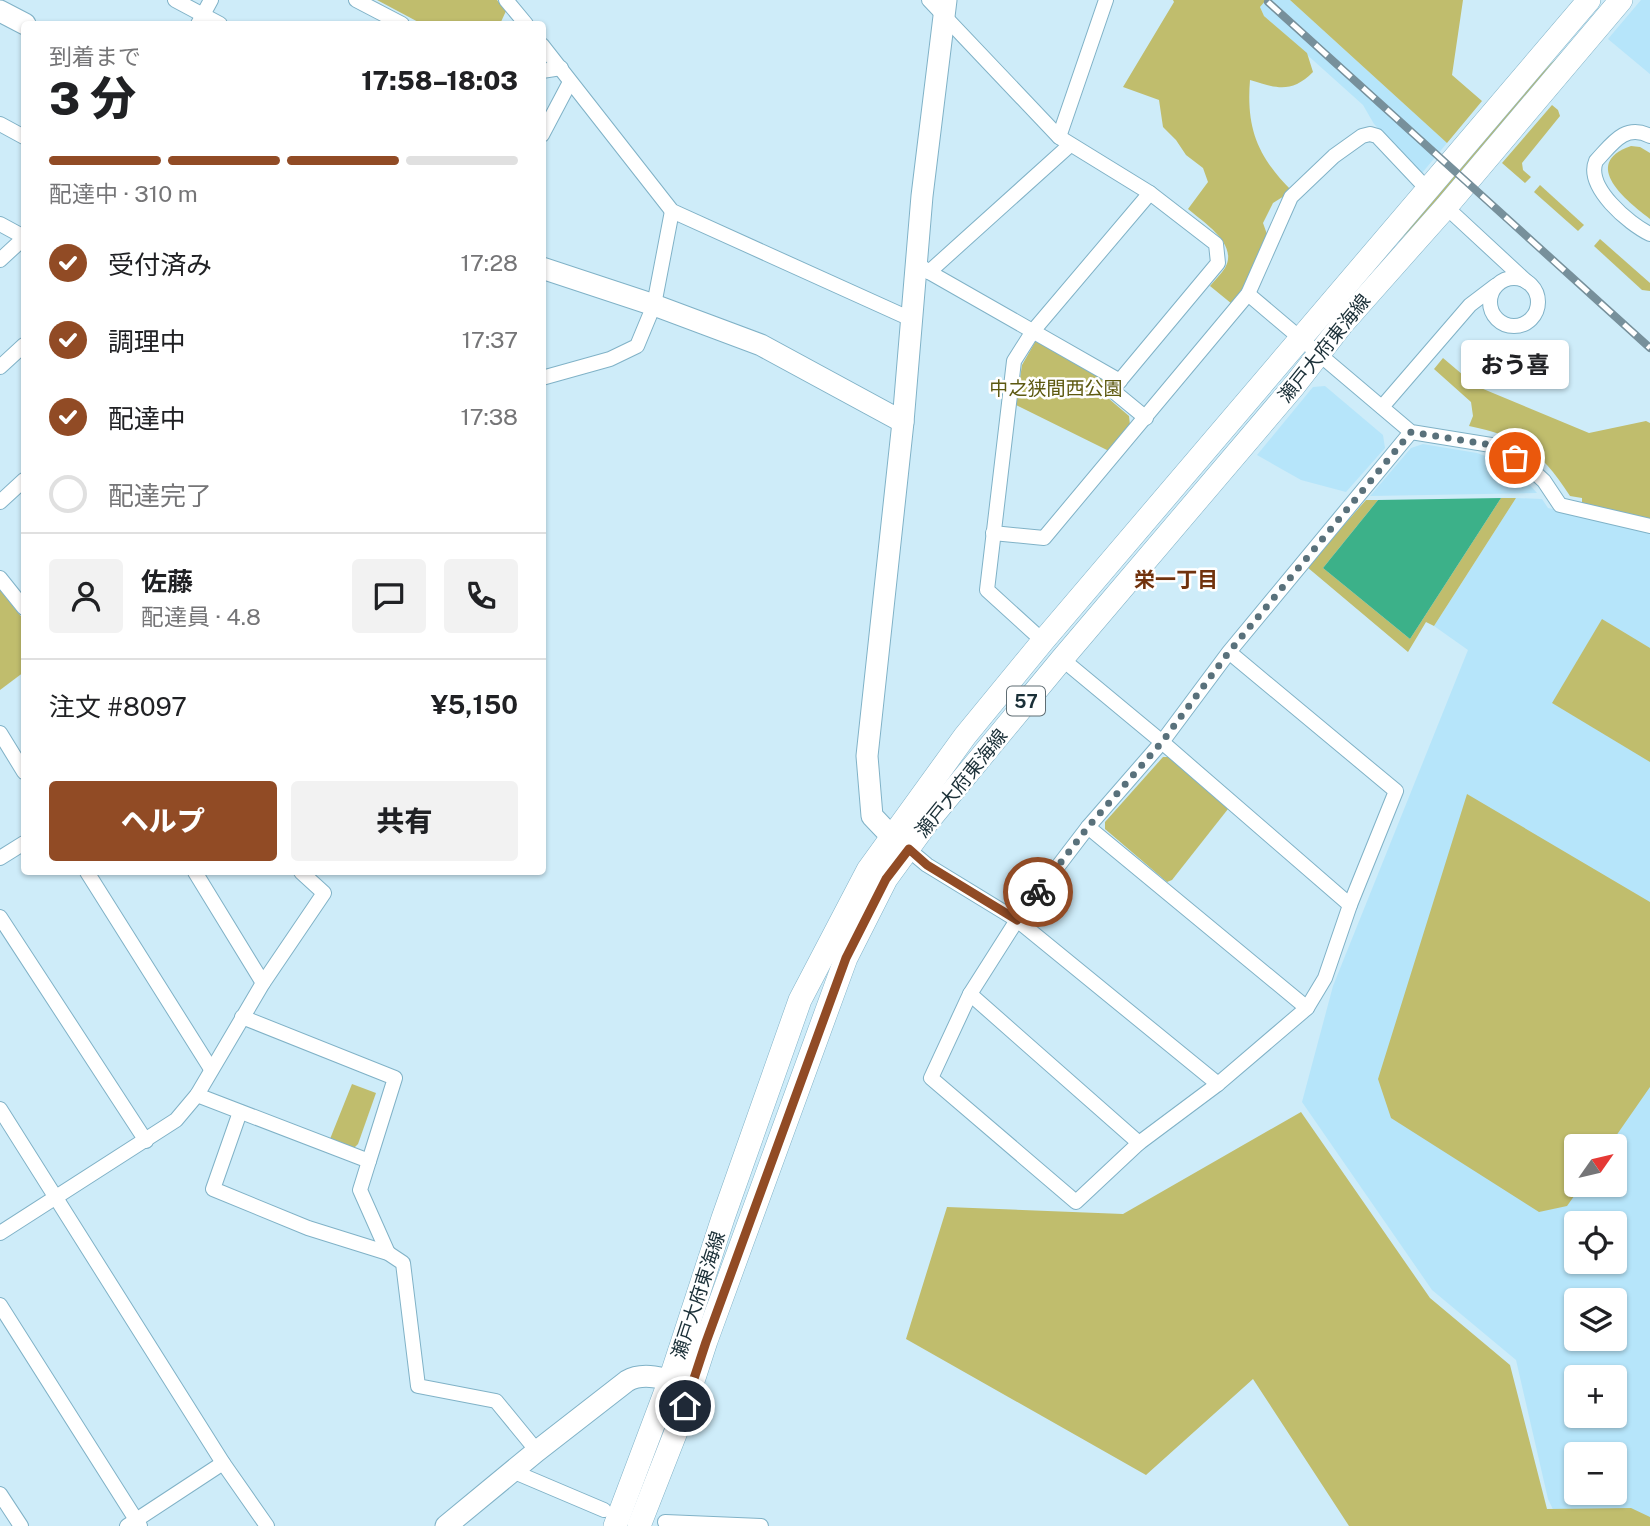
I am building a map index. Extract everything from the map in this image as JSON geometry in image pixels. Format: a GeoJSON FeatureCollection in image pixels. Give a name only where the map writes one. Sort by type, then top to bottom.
{"type":"FeatureCollection","features":[{"type":"Feature","properties":{"kind":"main road","name":"瀬戸大府東海線"},"geometry":{"type":"LineString","coordinates":[[639,1526],[681,1384],[723,1218],[800,1000],[846,909],[900,843],[965,736],[1043,642],[1310,346],[1428,190],[1588,0]]}},
{"type":"Feature","properties":{"kind":"main road","name":"瀬戸大府東海線"},"geometry":{"type":"LineString","coordinates":[[900,843],[929,820],[1294,386],[1310,346],[1343,323],[1446,207],[1621,0]]}},
{"type":"Feature","properties":{"kind":"main road","name":"瀬戸大府東海線"},"geometry":{"type":"LineString","coordinates":[[609,1518],[681,1384]]}},
{"type":"Feature","properties":{"kind":"street"},"geometry":{"type":"LineString","coordinates":[[175,0],[200,20],[211,0]]}},
{"type":"Feature","properties":{"kind":"street"},"geometry":{"type":"LineString","coordinates":[[356,0],[395,21]]}},
{"type":"Feature","properties":{"kind":"street"},"geometry":{"type":"LineString","coordinates":[[506,0],[524,21]]}},
{"type":"Feature","properties":{"kind":"street"},"geometry":{"type":"LineString","coordinates":[[923,267],[1065,141],[1106,0]]}},
{"type":"Feature","properties":{"kind":"street"},"geometry":{"type":"LineString","coordinates":[[940,4],[1065,141],[1150,192],[1216,244],[1218,264],[1112,390],[1146,418]]}},
{"type":"Feature","properties":{"kind":"street"},"geometry":{"type":"LineString","coordinates":[[940,4],[922,196],[923,267],[913,320],[867,756],[872,816],[927,865],[1017,920],[1218,1084]]}},
{"type":"Feature","properties":{"kind":"street"},"geometry":{"type":"LineString","coordinates":[[0,11],[21,22]]}},
{"type":"Feature","properties":{"kind":"street"},"geometry":{"type":"LineString","coordinates":[[546,50],[672,211],[913,320]]}},
{"type":"Feature","properties":{"kind":"street"},"geometry":{"type":"LineString","coordinates":[[546,70],[561,68]]}},
{"type":"Feature","properties":{"kind":"street"},"geometry":{"type":"LineString","coordinates":[[546,127],[570,82]]}},
{"type":"Feature","properties":{"kind":"street"},"geometry":{"type":"LineString","coordinates":[[0,124],[21,135]]}},
{"type":"Feature","properties":{"kind":"street"},"geometry":{"type":"LineString","coordinates":[[1650,136],[1640,131],[1624,133],[1603,153],[1594,167],[1597,186],[1606,198],[1650,234]]}},
{"type":"Feature","properties":{"kind":"street"},"geometry":{"type":"LineString","coordinates":[[993,533],[1044,538],[1248,294],[1291,197],[1334,156],[1362,136],[1377,136],[1428,190]]}},
{"type":"Feature","properties":{"kind":"street"},"geometry":{"type":"LineString","coordinates":[[1043,642],[987,590],[1014,361],[1033,331],[1150,192]]}},
{"type":"Feature","properties":{"kind":"street"},"geometry":{"type":"LineString","coordinates":[[1446,207],[1530,284],[1538,297],[1536,312],[1527,323],[1512,327],[1498,321],[1493,315],[1489,300],[1495,286]]}},
{"type":"Feature","properties":{"kind":"street"},"geometry":{"type":"LineString","coordinates":[[546,376],[610,359],[637,345],[654,305],[672,211]]}},
{"type":"Feature","properties":{"kind":"street"},"geometry":{"type":"LineString","coordinates":[[0,224],[21,235]]}},
{"type":"Feature","properties":{"kind":"street"},"geometry":{"type":"LineString","coordinates":[[0,260],[21,240]]}},
{"type":"Feature","properties":{"kind":"street"},"geometry":{"type":"LineString","coordinates":[[923,267],[1120,381]]}},
{"type":"Feature","properties":{"kind":"street"},"geometry":{"type":"LineString","coordinates":[[546,269],[654,305],[761,345],[904,422]]}},
{"type":"Feature","properties":{"kind":"street"},"geometry":{"type":"LineString","coordinates":[[1382,407],[1471,305],[1508,279],[1523,280],[1530,284]]}},
{"type":"Feature","properties":{"kind":"street"},"geometry":{"type":"LineString","coordinates":[[1248,294],[1411,432],[1491,445],[1531,469],[1544,481],[1560,505],[1650,526]]}},
{"type":"Feature","properties":{"kind":"street"},"geometry":{"type":"LineString","coordinates":[[0,367],[21,348]]}},
{"type":"Feature","properties":{"kind":"street"},"geometry":{"type":"LineString","coordinates":[[1229,652],[1396,791],[1350,905],[1325,978],[1307,1008],[1218,1084],[1139,1143],[1076,1202],[931,1078],[970,994],[1017,920],[1088,827],[1162,742],[1229,652],[1411,432]]}},
{"type":"Feature","properties":{"kind":"street"},"geometry":{"type":"LineString","coordinates":[[0,502],[21,483]]}},
{"type":"Feature","properties":{"kind":"street"},"geometry":{"type":"LineString","coordinates":[[0,578],[21,604]]}},
{"type":"Feature","properties":{"kind":"street"},"geometry":{"type":"LineString","coordinates":[[1062,659],[1350,905]]}},
{"type":"Feature","properties":{"kind":"street"},"geometry":{"type":"LineString","coordinates":[[0,733],[21,767]]}},
{"type":"Feature","properties":{"kind":"street"},"geometry":{"type":"LineString","coordinates":[[1088,827],[1307,1008]]}},
{"type":"Feature","properties":{"kind":"street"},"geometry":{"type":"LineString","coordinates":[[0,858],[21,845]]}},
{"type":"Feature","properties":{"kind":"street"},"geometry":{"type":"LineString","coordinates":[[89,875],[211,1069]]}},
{"type":"Feature","properties":{"kind":"street"},"geometry":{"type":"LineString","coordinates":[[197,875],[263,983]]}},
{"type":"Feature","properties":{"kind":"street"},"geometry":{"type":"LineString","coordinates":[[0,1233],[176,1120],[197,1095],[263,983],[324,893],[304,875]]}},
{"type":"Feature","properties":{"kind":"street"},"geometry":{"type":"LineString","coordinates":[[0,917],[146,1141]]}},
{"type":"Feature","properties":{"kind":"street"},"geometry":{"type":"LineString","coordinates":[[970,994],[1139,1143]]}},
{"type":"Feature","properties":{"kind":"street"},"geometry":{"type":"LineString","coordinates":[[242,1017],[395,1078],[360,1190],[388,1253]]}},
{"type":"Feature","properties":{"kind":"street"},"geometry":{"type":"LineString","coordinates":[[197,1095],[369,1161]]}},
{"type":"Feature","properties":{"kind":"street"},"geometry":{"type":"LineString","coordinates":[[0,1109],[223,1463],[267,1526]]}},
{"type":"Feature","properties":{"kind":"street"},"geometry":{"type":"LineString","coordinates":[[240,1112],[213,1189],[308,1228],[388,1253],[403,1263],[418,1386],[496,1401],[537,1451]]}},
{"type":"Feature","properties":{"kind":"street"},"geometry":{"type":"LineString","coordinates":[[0,1305],[134,1524],[223,1463]]}},
{"type":"Feature","properties":{"kind":"street"},"geometry":{"type":"LineString","coordinates":[[446,1526],[609,1393],[635,1377],[645,1376],[681,1384]]}},
{"type":"Feature","properties":{"kind":"street"},"geometry":{"type":"LineString","coordinates":[[512,1471],[609,1518]]}},
{"type":"Feature","properties":{"kind":"street"},"geometry":{"type":"LineString","coordinates":[[0,1494],[20,1526]]}},
{"type":"Feature","properties":{"kind":"street"},"geometry":{"type":"LineString","coordinates":[[665,1522],[761,1526]]}},
{"type":"Feature","properties":{"kind":"shaded area"},"geometry":{"type":"Polygon","coordinates":[[[1266,0],[1290,0],[1447,143],[1422,173],[1374,124],[1363,105],[1264,16],[1260,7],[1266,0]]]}},
{"type":"Feature","properties":{"kind":"shaded area"},"geometry":{"type":"Polygon","coordinates":[[[1641,0],[1650,0],[1650,74],[1608,39],[1641,0]]]}},
{"type":"Feature","properties":{"kind":"shaded area"},"geometry":{"type":"Polygon","coordinates":[[[1325,386],[1383,435],[1385,448],[1346,492],[1301,480],[1257,455],[1313,387],[1325,386]]]}},
{"type":"Feature","properties":{"kind":"shaded area"},"geometry":{"type":"Polygon","coordinates":[[[1423,444],[1477,453],[1494,459],[1522,476],[1537,493],[1370,496],[1411,448],[1423,444]]]}},
{"type":"Feature","properties":{"kind":"shaded area"},"geometry":{"type":"Polygon","coordinates":[[[1501,498],[1410,639],[1323,568],[1378,500],[1501,498]]]}},
{"type":"Feature","properties":{"kind":"shaded area"},"geometry":{"type":"Polygon","coordinates":[[[1516,498],[1542,499],[1548,508],[1650,531],[1650,1526],[1561,1526],[1548,1499],[1516,1360],[1432,1290],[1302,1102],[1333,986],[1468,650],[1434,626],[1516,498]]]}},
{"type":"Feature","properties":{"kind":"green space"},"geometry":{"type":"Polygon","coordinates":[[[377,0],[497,0],[506,11],[501,21],[416,21],[377,0]]]}},
{"type":"Feature","properties":{"kind":"green space"},"geometry":{"type":"Polygon","coordinates":[[[1173,0],[1266,0],[1260,7],[1264,16],[1307,53],[1313,72],[1298,84],[1283,87],[1250,80],[1250,113],[1257,141],[1271,166],[1292,191],[1273,203],[1263,223],[1268,237],[1243,289],[1232,304],[1210,286],[1225,268],[1227,250],[1217,234],[1188,209],[1208,182],[1203,168],[1186,155],[1163,127],[1159,100],[1123,87],[1173,0]]]}},
{"type":"Feature","properties":{"kind":"green space"},"geometry":{"type":"Polygon","coordinates":[[[1290,0],[1463,0],[1452,75],[1482,101],[1447,143],[1290,0]]]}},
{"type":"Feature","properties":{"kind":"green space"},"geometry":{"type":"Polygon","coordinates":[[[1575,39],[1448,192],[1392,248],[1339,312],[1336,310],[1503,113],[1575,39]]]}},
{"type":"Feature","properties":{"kind":"green space"},"geometry":{"type":"Polygon","coordinates":[[[1552,105],[1560,116],[1522,163],[1523,170],[1531,177],[1525,183],[1502,163],[1552,105]]]}},
{"type":"Feature","properties":{"kind":"green space"},"geometry":{"type":"Polygon","coordinates":[[[1631,146],[1640,147],[1650,153],[1650,219],[1630,203],[1608,173],[1609,163],[1616,154],[1631,146]]]}},
{"type":"Feature","properties":{"kind":"green space"},"geometry":{"type":"Polygon","coordinates":[[[1540,185],[1584,225],[1578,231],[1534,192],[1540,185]]]}},
{"type":"Feature","properties":{"kind":"green space"},"geometry":{"type":"Polygon","coordinates":[[[1600,239],[1650,283],[1650,291],[1642,290],[1594,246],[1600,239]]]}},
{"type":"Feature","properties":{"kind":"green space","name":"中之狭間西公園"},"geometry":{"type":"Polygon","coordinates":[[[1038,337],[1111,380],[1101,392],[1129,416],[1130,425],[1109,451],[1016,405],[1022,365],[1038,337]]]}},
{"type":"Feature","properties":{"kind":"green space"},"geometry":{"type":"Polygon","coordinates":[[[1443,358],[1476,386],[1589,433],[1646,421],[1650,423],[1650,520],[1582,504],[1582,498],[1570,496],[1549,468],[1528,448],[1503,435],[1469,426],[1473,416],[1471,402],[1434,369],[1443,358]]]}},
{"type":"Feature","properties":{"kind":"green space"},"geometry":{"type":"Polygon","coordinates":[[[1501,498],[1516,498],[1434,626],[1426,622],[1408,652],[1307,567],[1366,500],[1378,500],[1323,568],[1410,639],[1501,498]]]}},
{"type":"Feature","properties":{"kind":"green space"},"geometry":{"type":"Polygon","coordinates":[[[0,590],[21,616],[21,674],[0,690],[0,590]]]}},
{"type":"Feature","properties":{"kind":"green space"},"geometry":{"type":"Polygon","coordinates":[[[1602,619],[1650,648],[1650,762],[1552,703],[1602,619]]]}},
{"type":"Feature","properties":{"kind":"green space"},"geometry":{"type":"Polygon","coordinates":[[[1163,757],[1170,757],[1228,809],[1172,880],[1167,882],[1105,829],[1105,822],[1163,757]]]}},
{"type":"Feature","properties":{"kind":"green space"},"geometry":{"type":"Polygon","coordinates":[[[1467,794],[1650,902],[1650,1087],[1617,1134],[1564,1134],[1564,1197],[1573,1197],[1567,1206],[1539,1212],[1391,1118],[1378,1079],[1467,794]]]}},
{"type":"Feature","properties":{"kind":"green space"},"geometry":{"type":"Polygon","coordinates":[[[352,1084],[376,1093],[358,1144],[354,1148],[330,1139],[352,1084]]]}},
{"type":"Feature","properties":{"kind":"green space"},"geometry":{"type":"Polygon","coordinates":[[[1301,1112],[1430,1298],[1510,1365],[1547,1509],[1631,1508],[1650,1517],[1650,1526],[1349,1526],[1253,1379],[1146,1475],[906,1339],[947,1207],[1123,1214],[1301,1112]]]}},
{"type":"Feature","properties":{"kind":"railway"},"geometry":{"type":"LineString","coordinates":[[1268,2],[1650,348]]}},
{"type":"Feature","properties":{"kind":"way so far"},"geometry":{"type":"LineString","coordinates":[[1038,892],[1088,827],[1162,742],[1229,652],[1411,432],[1491,445],[1515,458]]}},
{"type":"Feature","properties":{"kind":"place","name":"おう喜"},"geometry":{"type":"Point","coordinates":[1515,458]}},
{"type":"Feature","properties":{"kind":"district","name":"栄一丁目"},"geometry":{"type":"Point","coordinates":[1176,579]}},
{"type":"Feature","properties":{"kind":"route"},"geometry":{"type":"LineString","coordinates":[[685,1406],[846,958],[886,879],[909,849],[927,865],[1017,920],[1038,892]]}}]}
